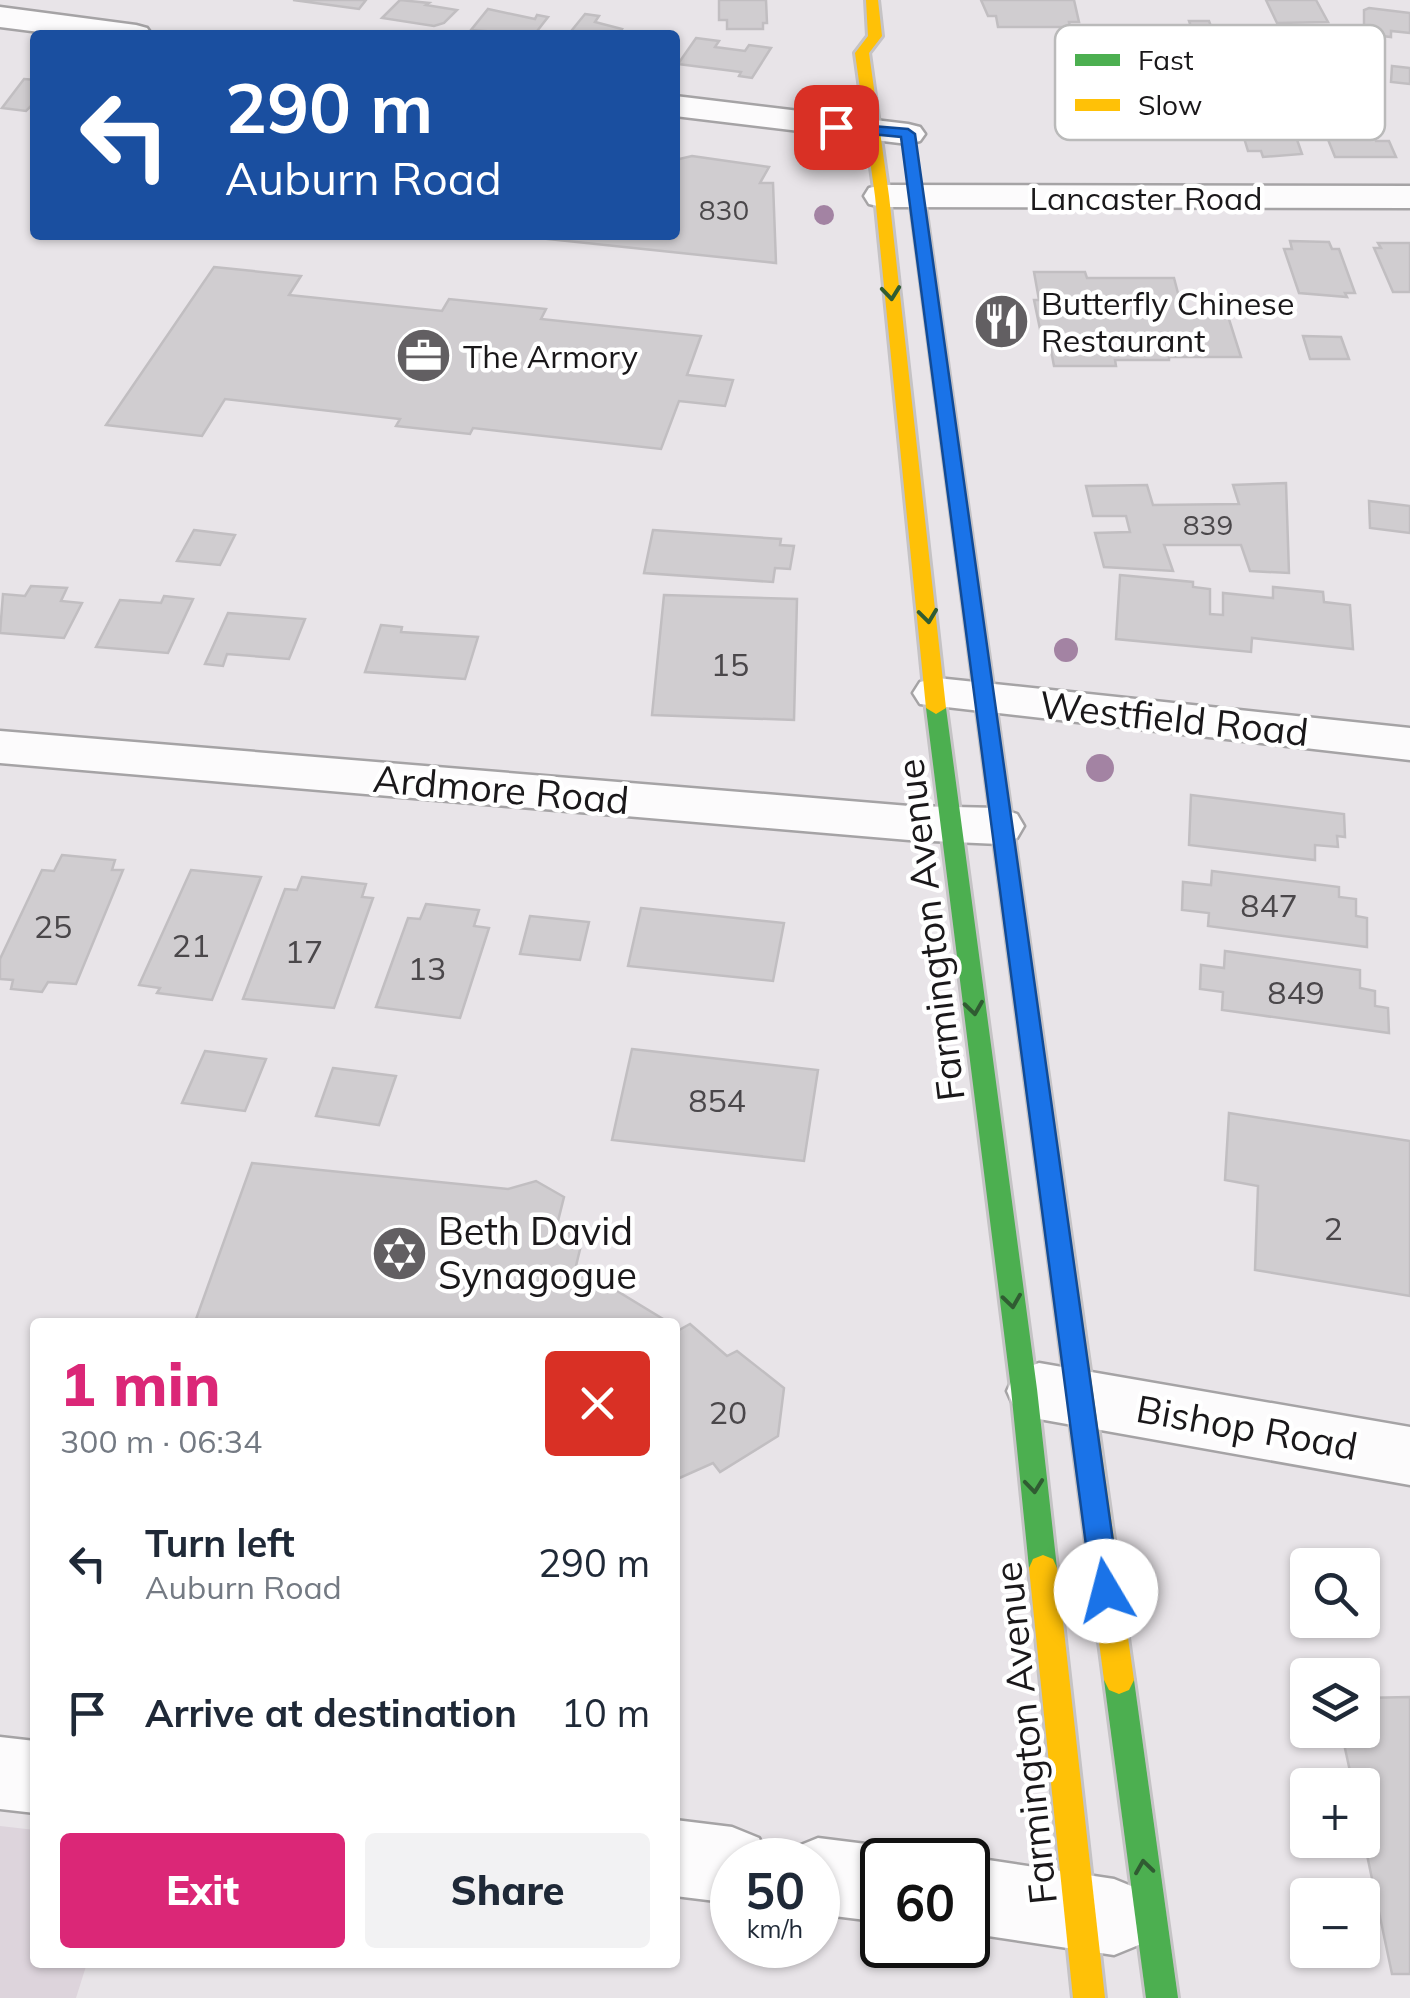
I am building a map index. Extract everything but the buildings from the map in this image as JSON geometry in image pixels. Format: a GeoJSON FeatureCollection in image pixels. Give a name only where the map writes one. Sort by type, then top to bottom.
{"type":"FeatureCollection","features":[{"type":"Feature","properties":{"kind":"main road","name":"Farmington Avenue"},"geometry":{"type":"LineString","coordinates":[[872,0],[874,36],[862,53],[871,130],[906,161],[1002,826],[1052,1393],[1078,1912],[1089,1998]]}},
{"type":"Feature","properties":{"kind":"main road"},"geometry":{"type":"LineString","coordinates":[[874,36],[895,51]]}},
{"type":"Feature","properties":{"kind":"main road","name":"Farmington Avenue"},"geometry":{"type":"LineString","coordinates":[[906,161],[937,693],[949,826],[1152,1923],[1162,1998]]}},
{"type":"Feature","properties":{"kind":"street"},"geometry":{"type":"LineString","coordinates":[[0,17],[98,30]]}},
{"type":"Feature","properties":{"kind":"street","name":"Lancaster Road"},"geometry":{"type":"LineString","coordinates":[[680,107],[871,130],[906,161],[1410,197]]}},
{"type":"Feature","properties":{"kind":"street","name":"Westfield Road"},"geometry":{"type":"LineString","coordinates":[[937,693],[1410,744]]}},
{"type":"Feature","properties":{"kind":"street","name":"Ardmore Road"},"geometry":{"type":"LineString","coordinates":[[0,747],[949,826],[1002,826]]}},
{"type":"Feature","properties":{"kind":"street","name":"Bishop Road"},"geometry":{"type":"LineString","coordinates":[[1052,1393],[1410,1456]]}},
{"type":"Feature","properties":{"kind":"street"},"geometry":{"type":"LineString","coordinates":[[0,1773],[30,1776]]}},
{"type":"Feature","properties":{"kind":"street"},"geometry":{"type":"LineString","coordinates":[[680,1859],[710,1863]]}},
{"type":"Feature","properties":{"kind":"street"},"geometry":{"type":"LineString","coordinates":[[990,1898],[1152,1923]]}},
{"type":"Feature","properties":{"kind":"shaded area"},"geometry":{"type":"Polygon","coordinates":[[[0,1826],[30,1829],[30,1968],[85,1968],[76,1998],[0,1998],[0,1826]]]}},
{"type":"Feature","properties":{"kind":"traffic: fast"},"geometry":{"type":"LineString","coordinates":[[917,198],[1020,956]]}},
{"type":"Feature","properties":{"kind":"traffic: fast"},"geometry":{"type":"LineString","coordinates":[[936,708],[1024,1389],[1043,1568]]}},
{"type":"Feature","properties":{"kind":"traffic: fast"},"geometry":{"type":"LineString","coordinates":[[1119,1680],[1162,1998]]}},
{"type":"Feature","properties":{"kind":"traffic: slow"},"geometry":{"type":"LineString","coordinates":[[872,0],[875,36],[862,53],[882,196],[936,708]]}},
{"type":"Feature","properties":{"kind":"traffic: slow"},"geometry":{"type":"LineString","coordinates":[[1020,956],[1119,1680]]}},
{"type":"Feature","properties":{"kind":"traffic: slow"},"geometry":{"type":"LineString","coordinates":[[1043,1568],[1089,1998]]}},
{"type":"Feature","properties":{"kind":"place","name":"Butterfly Chinese Restaurant"},"geometry":{"type":"Point","coordinates":[1002,321]}},
{"type":"Feature","properties":{"kind":"place","name":"The Armory"},"geometry":{"type":"Point","coordinates":[424,356]}},
{"type":"Feature","properties":{"kind":"place","name":"Beth David Synagogue"},"geometry":{"type":"Point","coordinates":[399,1253]}},
{"type":"Feature","properties":{"kind":"route"},"geometry":{"type":"LineString","coordinates":[[836,127],[908,134],[1106,1591]]}}]}
